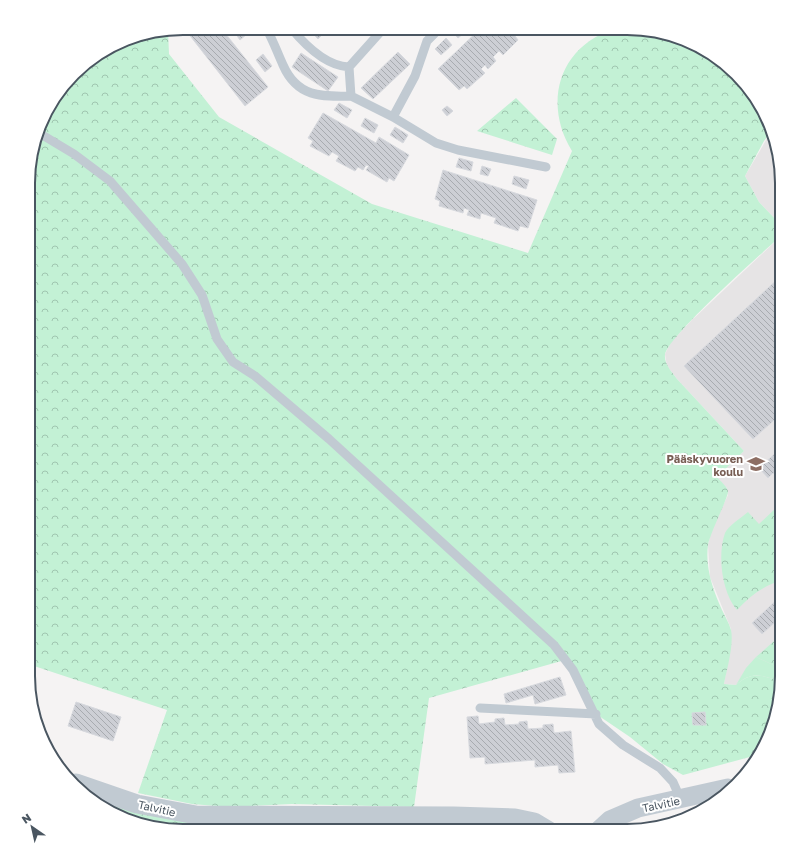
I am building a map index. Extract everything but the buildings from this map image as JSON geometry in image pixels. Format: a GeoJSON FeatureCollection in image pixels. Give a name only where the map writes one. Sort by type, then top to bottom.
{"type":"FeatureCollection","features":[{"type":"Feature","properties":{"kind":"street","name":"Talvitie"},"geometry":{"type":"LineString","coordinates":[[83,785],[137,804],[196,815],[454,816],[515,818],[538,824]]}},
{"type":"Feature","properties":{"kind":"street","name":"Talvitie"},"geometry":{"type":"LineString","coordinates":[[606,824],[610,820],[627,812],[721,790]]}},
{"type":"Feature","properties":{"kind":"lane"},"geometry":{"type":"LineString","coordinates":[[270,35],[275,43],[283,65],[297,86],[314,95],[325,97],[351,96],[394,117],[436,143],[458,150],[546,167]]}},
{"type":"Feature","properties":{"kind":"lane"},"geometry":{"type":"LineString","coordinates":[[298,35],[312,50],[338,66],[349,67]]}},
{"type":"Feature","properties":{"kind":"lane"},"geometry":{"type":"LineString","coordinates":[[351,96],[349,67],[378,35]]}},
{"type":"Feature","properties":{"kind":"lane"},"geometry":{"type":"LineString","coordinates":[[394,117],[415,76],[427,41],[433,35]]}},
{"type":"Feature","properties":{"kind":"lane"},"geometry":{"type":"LineString","coordinates":[[43,136],[74,154],[110,181],[182,264],[202,295],[217,339],[233,362],[255,376],[329,439],[554,645],[573,670],[596,714],[599,724],[623,745],[660,768],[672,782],[681,800]]}},
{"type":"Feature","properties":{"kind":"lane"},"geometry":{"type":"LineString","coordinates":[[480,708],[596,714]]}},
{"type":"Feature","properties":{"kind":"shaded area"},"geometry":{"type":"Polygon","coordinates":[[[768,137],[775,173],[775,219],[759,202],[745,176],[768,137]]]}},
{"type":"Feature","properties":{"kind":"shaded area","name":"Pääskyvuoren koulu"},"geometry":{"type":"Polygon","coordinates":[[[775,242],[775,679],[753,674],[747,676],[736,685],[724,684],[731,643],[731,629],[710,577],[708,545],[712,528],[728,495],[727,488],[716,477],[744,451],[677,379],[667,366],[665,354],[671,342],[775,242]]]}},
{"type":"Feature","properties":{"kind":"green space"},"geometry":{"type":"Polygon","coordinates":[[[600,35],[646,36],[684,46],[701,55],[725,72],[738,85],[755,109],[767,136],[745,176],[759,202],[775,219],[775,241],[681,331],[670,345],[665,355],[667,365],[677,379],[744,451],[717,477],[725,485],[728,494],[709,539],[707,554],[713,587],[728,622],[732,636],[724,684],[736,685],[747,677],[752,676],[763,676],[775,679],[774,695],[770,714],[764,733],[755,750],[751,757],[683,775],[663,764],[630,737],[596,714],[565,660],[429,698],[414,807],[292,804],[228,807],[192,804],[138,793],[167,710],[35,666],[35,173],[43,135],[55,109],[78,78],[101,60],[126,46],[145,40],[168,36],[169,54],[219,117],[372,204],[528,253],[572,151],[563,133],[558,115],[558,96],[561,79],[568,63],[580,49],[600,35]]]}},
{"type":"Feature","properties":{"kind":"green space"},"geometry":{"type":"Polygon","coordinates":[[[516,98],[557,139],[552,155],[477,131],[516,98]]]}},
{"type":"Feature","properties":{"kind":"green space"},"geometry":{"type":"Polygon","coordinates":[[[775,509],[775,583],[757,592],[737,610],[728,594],[722,573],[721,552],[725,533],[732,524],[748,512],[759,524],[775,509]]]}},
{"type":"Feature","properties":{"kind":"green space"},"geometry":{"type":"Polygon","coordinates":[[[775,640],[775,666],[756,657],[775,640]]]}},
{"type":"Feature","properties":{"kind":"green space"},"geometry":{"type":"Polygon","coordinates":[[[756,657],[775,666],[775,679],[763,676],[753,676],[742,680],[736,685],[746,668],[756,657]]]}},
{"type":"Feature","properties":{"kind":"green space"},"geometry":{"type":"Polygon","coordinates":[[[91,792],[193,824],[164,823],[135,816],[109,804],[91,792]]]}},
{"type":"Feature","properties":{"kind":"place","name":"Pääskyvuoren koulu"},"geometry":{"type":"Point","coordinates":[756,464]}}]}
